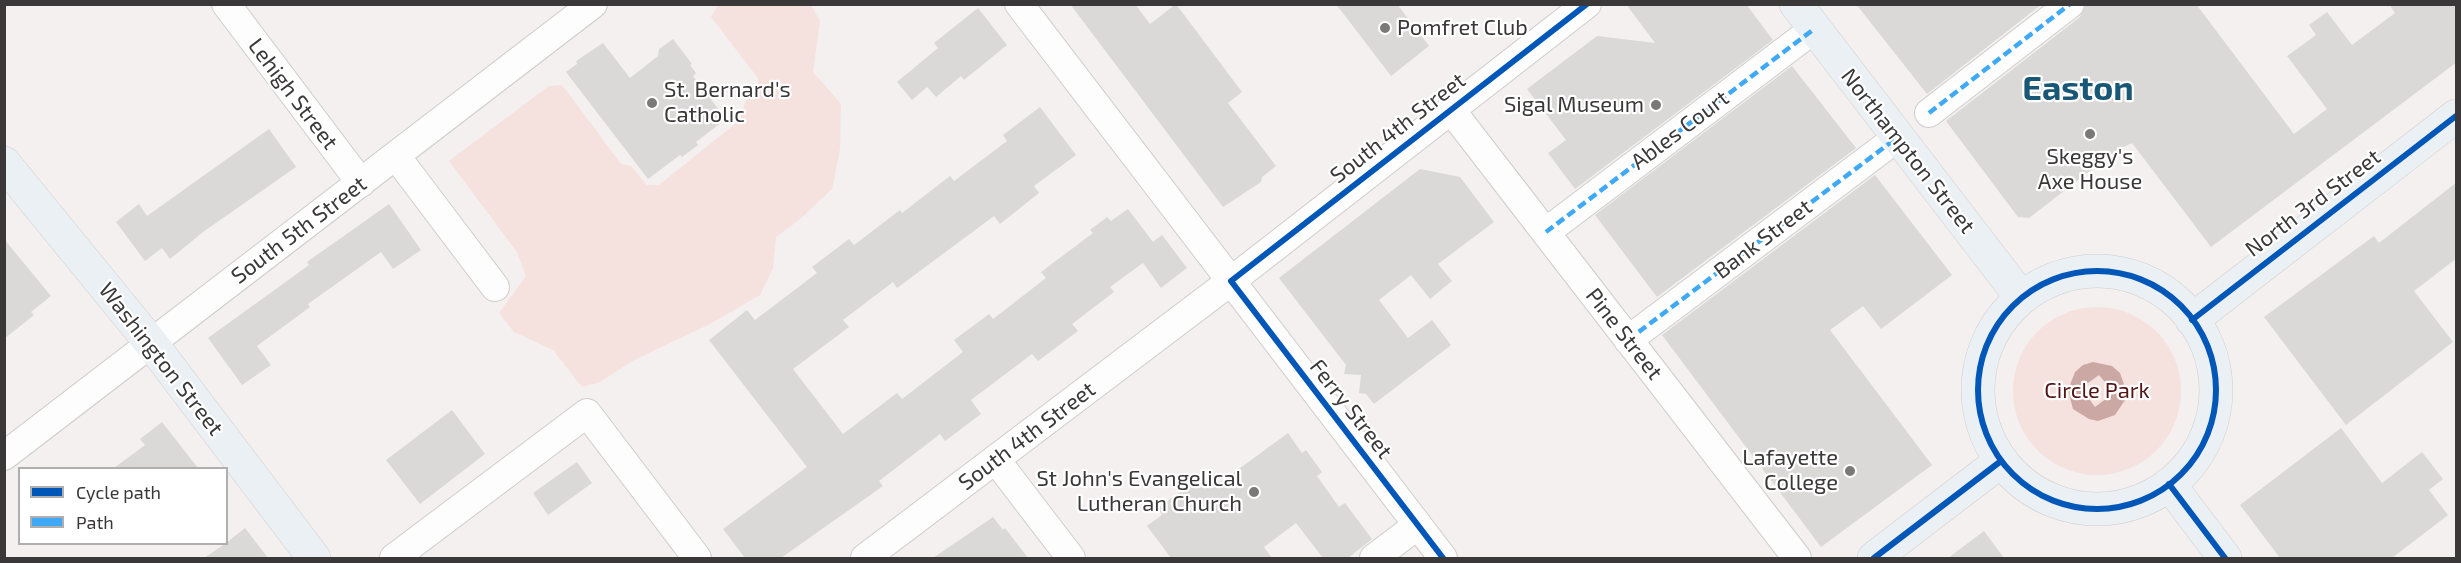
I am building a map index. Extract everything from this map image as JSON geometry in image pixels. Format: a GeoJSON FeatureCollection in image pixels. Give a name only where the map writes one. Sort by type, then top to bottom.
{"type":"FeatureCollection","features":[{"type":"Feature","properties":{"kind":"main road","name":"Northampton Street"},"geometry":{"type":"LineString","coordinates":[[1805,17],[2021,297]]}},
{"type":"Feature","properties":{"kind":"main road","name":"North 3rd Street"},"geometry":{"type":"LineString","coordinates":[[2192,320],[2457,116]]}},
{"type":"Feature","properties":{"kind":"main road","name":"Washington Street"},"geometry":{"type":"LineString","coordinates":[[4,164],[151,343],[314,558]]}},
{"type":"Feature","properties":{"kind":"main road"},"geometry":{"type":"LineString","coordinates":[[2077,273],[2113,273],[2145,282],[2170,296],[2192,320],[2207,347],[2212,367],[2216,390],[2214,414],[2203,443],[2192,462],[2169,484],[2142,500],[2125,505],[2085,509],[2043,497],[2022,485],[2001,461],[1986,435],[1979,408],[1979,375],[1987,348],[2002,319],[2021,297],[2049,280],[2077,273]]}},
{"type":"Feature","properties":{"kind":"main road"},"geometry":{"type":"LineString","coordinates":[[1874,558],[2001,461]]}},
{"type":"Feature","properties":{"kind":"main road"},"geometry":{"type":"LineString","coordinates":[[2169,484],[2225,558]]}},
{"type":"Feature","properties":{"kind":"street","name":"Lehigh Street"},"geometry":{"type":"LineString","coordinates":[[226,4],[361,183]]}},
{"type":"Feature","properties":{"kind":"street","name":"South 5th Street"},"geometry":{"type":"LineString","coordinates":[[4,456],[593,4]]}},
{"type":"Feature","properties":{"kind":"street","name":"Ferry Street"},"geometry":{"type":"LineString","coordinates":[[1019,4],[1443,558]]}},
{"type":"Feature","properties":{"kind":"street","name":"South 4th Street"},"geometry":{"type":"LineString","coordinates":[[865,558],[1231,280],[1587,4]]}},
{"type":"Feature","properties":{"kind":"street"},"geometry":{"type":"LineString","coordinates":[[1929,113],[2070,4]]}},
{"type":"Feature","properties":{"kind":"street","name":"Ables Court"},"geometry":{"type":"LineString","coordinates":[[1546,232],[1805,17]]}},
{"type":"Feature","properties":{"kind":"street","name":"Pine Street"},"geometry":{"type":"LineString","coordinates":[[1451,110],[1797,558]]}},
{"type":"Feature","properties":{"kind":"street","name":"Bank Street"},"geometry":{"type":"LineString","coordinates":[[1628,340],[1898,137]]}},
{"type":"Feature","properties":{"kind":"street"},"geometry":{"type":"LineString","coordinates":[[396,156],[495,287]]}},
{"type":"Feature","properties":{"kind":"street"},"geometry":{"type":"LineString","coordinates":[[394,558],[587,413],[697,558]]}},
{"type":"Feature","properties":{"kind":"street"},"geometry":{"type":"LineString","coordinates":[[996,460],[1071,558]]}},
{"type":"Feature","properties":{"kind":"street"},"geometry":{"type":"LineString","coordinates":[[1374,558],[1418,525]]}},
{"type":"Feature","properties":{"kind":"green space"},"geometry":{"type":"Polygon","coordinates":[[[718,5],[811,5],[820,21],[813,72],[841,104],[840,149],[832,189],[799,220],[776,237],[773,268],[760,295],[710,324],[634,360],[600,382],[582,387],[553,350],[514,332],[499,313],[526,276],[517,252],[449,161],[549,86],[562,85],[621,164],[631,166],[647,185],[659,185],[735,124],[742,115],[745,102],[758,84],[758,78],[711,17],[718,5]]]}},
{"type":"Feature","properties":{"kind":"green space","name":"Circle Park"},"geometry":{"type":"Polygon","coordinates":[[[2097,307],[2129,314],[2144,321],[2156,332],[2167,344],[2174,359],[2181,391],[2174,423],[2167,438],[2156,450],[2144,461],[2129,468],[2097,475],[2065,468],[2050,461],[2038,450],[2027,438],[2020,423],[2013,391],[2020,359],[2027,344],[2038,332],[2050,321],[2065,314],[2097,307]]]}},
{"type":"Feature","properties":{"kind":"shaded area"},"geometry":{"type":"Polygon","coordinates":[[[2093,362],[2112,366],[2120,373],[2126,390],[2125,400],[2115,415],[2098,421],[2089,419],[2073,409],[2068,390],[2075,372],[2083,365],[2093,362]],[[2099,375],[2081,388],[2095,407],[2114,393],[2099,375]]]}},
{"type":"Feature","properties":{"kind":"building"},"geometry":{"type":"Polygon","coordinates":[[[1070,4],[1135,4],[1150,24],[1176,4],[1242,92],[1228,103],[1276,166],[1262,177],[1261,182],[1223,207],[1070,4]]]}},
{"type":"Feature","properties":{"kind":"building","name":"Pomfret Club"},"geometry":{"type":"Polygon","coordinates":[[[1336,4],[1397,4],[1429,46],[1391,76],[1336,4]]]}},
{"type":"Feature","properties":{"kind":"building"},"geometry":{"type":"Polygon","coordinates":[[[1626,4],[1746,4],[1773,40],[1575,189],[1548,153],[1566,140],[1527,89],[1597,36],[1655,43],[1626,4]]]}},
{"type":"Feature","properties":{"kind":"building"},"geometry":{"type":"Polygon","coordinates":[[[1856,4],[2042,4],[1927,94],[1856,4]]]}},
{"type":"Feature","properties":{"kind":"building"},"geometry":{"type":"Polygon","coordinates":[[[2086,4],[2196,4],[2294,134],[2327,109],[2287,56],[2316,35],[2309,25],[2327,12],[2352,45],[2395,13],[2389,4],[2457,4],[2457,62],[2211,247],[2132,143],[2117,150],[2029,218],[2018,217],[1946,121],[2080,17],[2086,4]]]}},
{"type":"Feature","properties":{"kind":"building"},"geometry":{"type":"Polygon","coordinates":[[[978,8],[1007,45],[964,80],[961,76],[936,97],[927,87],[912,100],[897,82],[938,48],[934,43],[978,8]]]}},
{"type":"Feature","properties":{"kind":"building","name":"St. Bernard's Catholic"},"geometry":{"type":"Polygon","coordinates":[[[673,39],[692,64],[690,65],[696,73],[693,76],[726,119],[696,142],[698,145],[682,157],[680,155],[648,179],[566,72],[577,64],[576,61],[603,43],[630,78],[658,56],[659,49],[673,39]]]}},
{"type":"Feature","properties":{"kind":"building"},"geometry":{"type":"Polygon","coordinates":[[[1792,66],[1856,148],[1657,297],[1595,215],[1792,66]]]}},
{"type":"Feature","properties":{"kind":"building"},"geometry":{"type":"Polygon","coordinates":[[[1040,107],[1076,155],[1034,186],[1039,193],[1000,224],[994,216],[897,288],[893,282],[843,320],[849,327],[793,369],[843,434],[897,393],[902,399],[963,352],[954,340],[989,314],[993,319],[1046,278],[1041,272],[1093,233],[1090,230],[1107,217],[1111,221],[1128,209],[1153,242],[1162,235],[1187,268],[1161,288],[1143,263],[1110,287],[1114,292],[1072,324],[1078,331],[1038,361],[1032,354],[971,400],[981,414],[945,441],[940,434],[879,481],[883,486],[781,558],[745,558],[723,529],[807,467],[709,340],[747,310],[755,320],[817,273],[812,267],[849,239],[854,245],[900,210],[902,213],[950,176],[954,181],[1007,141],[1003,135],[1040,107]]]}},
{"type":"Feature","properties":{"kind":"building"},"geometry":{"type":"Polygon","coordinates":[[[269,129],[296,167],[203,232],[170,259],[162,248],[145,261],[116,222],[139,204],[147,216],[269,129]]]}},
{"type":"Feature","properties":{"kind":"building"},"geometry":{"type":"Polygon","coordinates":[[[1420,169],[1460,177],[1494,222],[1438,264],[1452,281],[1430,299],[1411,275],[1379,300],[1408,338],[1432,320],[1451,345],[1374,404],[1366,394],[1359,393],[1361,375],[1344,374],[1346,365],[1279,278],[1420,169]]]}},
{"type":"Feature","properties":{"kind":"building"},"geometry":{"type":"Polygon","coordinates":[[[1875,175],[1952,275],[1881,329],[1863,306],[1830,330],[1932,465],[1821,547],[1662,335],[1875,175]]]}},
{"type":"Feature","properties":{"kind":"building"},"geometry":{"type":"Polygon","coordinates":[[[2457,182],[2457,258],[2414,291],[2453,342],[2346,425],[2264,317],[2374,236],[2379,243],[2457,182]]]}},
{"type":"Feature","properties":{"kind":"building"},"geometry":{"type":"Polygon","coordinates":[[[389,204],[421,250],[393,269],[381,252],[308,304],[310,307],[257,346],[271,365],[242,385],[208,338],[309,265],[307,262],[389,204]]]}},
{"type":"Feature","properties":{"kind":"building"},"geometry":{"type":"Polygon","coordinates":[[[4,239],[51,296],[31,312],[34,315],[4,339],[4,239]]]}},
{"type":"Feature","properties":{"kind":"building"},"geometry":{"type":"Polygon","coordinates":[[[452,410],[485,454],[420,504],[386,460],[452,410]]]}},
{"type":"Feature","properties":{"kind":"building"},"geometry":{"type":"Polygon","coordinates":[[[162,422],[197,467],[115,467],[145,445],[140,439],[162,422]]]}},
{"type":"Feature","properties":{"kind":"building"},"geometry":{"type":"Polygon","coordinates":[[[2341,428],[2382,483],[2422,452],[2443,479],[2429,490],[2448,515],[2392,558],[2280,558],[2240,505],[2341,428]]]}},
{"type":"Feature","properties":{"kind":"building","name":"St John's Evangelical Lutheran Church"},"geometry":{"type":"Polygon","coordinates":[[[1288,433],[1302,453],[1306,450],[1322,472],[1317,476],[1339,507],[1345,503],[1372,539],[1348,558],[1323,558],[1296,523],[1264,547],[1272,558],[1171,558],[1147,526],[1162,515],[1158,508],[1203,475],[1213,488],[1288,433]]]}},
{"type":"Feature","properties":{"kind":"building"},"geometry":{"type":"Polygon","coordinates":[[[577,462],[592,483],[548,515],[533,493],[577,462]]]}},
{"type":"Feature","properties":{"kind":"building"},"geometry":{"type":"Polygon","coordinates":[[[993,517],[1003,530],[1005,528],[1028,558],[933,558],[993,517]]]}},
{"type":"Feature","properties":{"kind":"building"},"geometry":{"type":"Polygon","coordinates":[[[245,528],[268,558],[204,558],[223,545],[228,545],[228,541],[245,528]]]}},
{"type":"Feature","properties":{"kind":"building"},"geometry":{"type":"Polygon","coordinates":[[[1984,531],[2004,558],[1948,558],[1984,531]]]}},
{"type":"Feature","properties":{"kind":"marked path"},"geometry":{"type":"LineString","coordinates":[[1929,113],[2070,4]]}},
{"type":"Feature","properties":{"kind":"marked path"},"geometry":{"type":"LineString","coordinates":[[1546,232],[1814,29]]}},
{"type":"Feature","properties":{"kind":"marked path"},"geometry":{"type":"LineString","coordinates":[[1628,340],[1898,137]]}},
{"type":"Feature","properties":{"kind":"cycle path"},"geometry":{"type":"LineString","coordinates":[[1443,558],[1231,281],[1587,4]]}},
{"type":"Feature","properties":{"kind":"cycle path"},"geometry":{"type":"LineString","coordinates":[[2192,320],[2456,116]]}},
{"type":"Feature","properties":{"kind":"cycle path"},"geometry":{"type":"LineString","coordinates":[[2097,271],[2120,274],[2153,285],[2181,306],[2202,334],[2213,367],[2216,390],[2213,413],[2202,446],[2181,474],[2153,495],[2120,506],[2097,509],[2074,506],[2041,495],[2013,474],[1992,446],[1981,413],[1978,390],[1981,367],[1992,334],[2013,306],[2041,285],[2074,274],[2097,271]]}},
{"type":"Feature","properties":{"kind":"cycle path"},"geometry":{"type":"LineString","coordinates":[[1874,558],[2001,461]]}},
{"type":"Feature","properties":{"kind":"cycle path"},"geometry":{"type":"LineString","coordinates":[[2169,484],[2225,558]]}},
{"type":"Feature","properties":{"kind":"place","name":"Pomfret Club"},"geometry":{"type":"Point","coordinates":[1385,28]}},
{"type":"Feature","properties":{"kind":"place","name":"St. Bernard's Catholic"},"geometry":{"type":"Point","coordinates":[652,103]}},
{"type":"Feature","properties":{"kind":"place","name":"Sigal Museum"},"geometry":{"type":"Point","coordinates":[1656,105]}},
{"type":"Feature","properties":{"kind":"place","name":"Skeggy's Axe House"},"geometry":{"type":"Point","coordinates":[2090,134]}},
{"type":"Feature","properties":{"kind":"place","name":"Lafayette College"},"geometry":{"type":"Point","coordinates":[1850,471]}},
{"type":"Feature","properties":{"kind":"place","name":"St John's Evangelical Lutheran Church"},"geometry":{"type":"Point","coordinates":[1254,492]}},
{"type":"Feature","properties":{"kind":"district","name":"Easton"},"geometry":{"type":"Point","coordinates":[2078,89]}}]}
